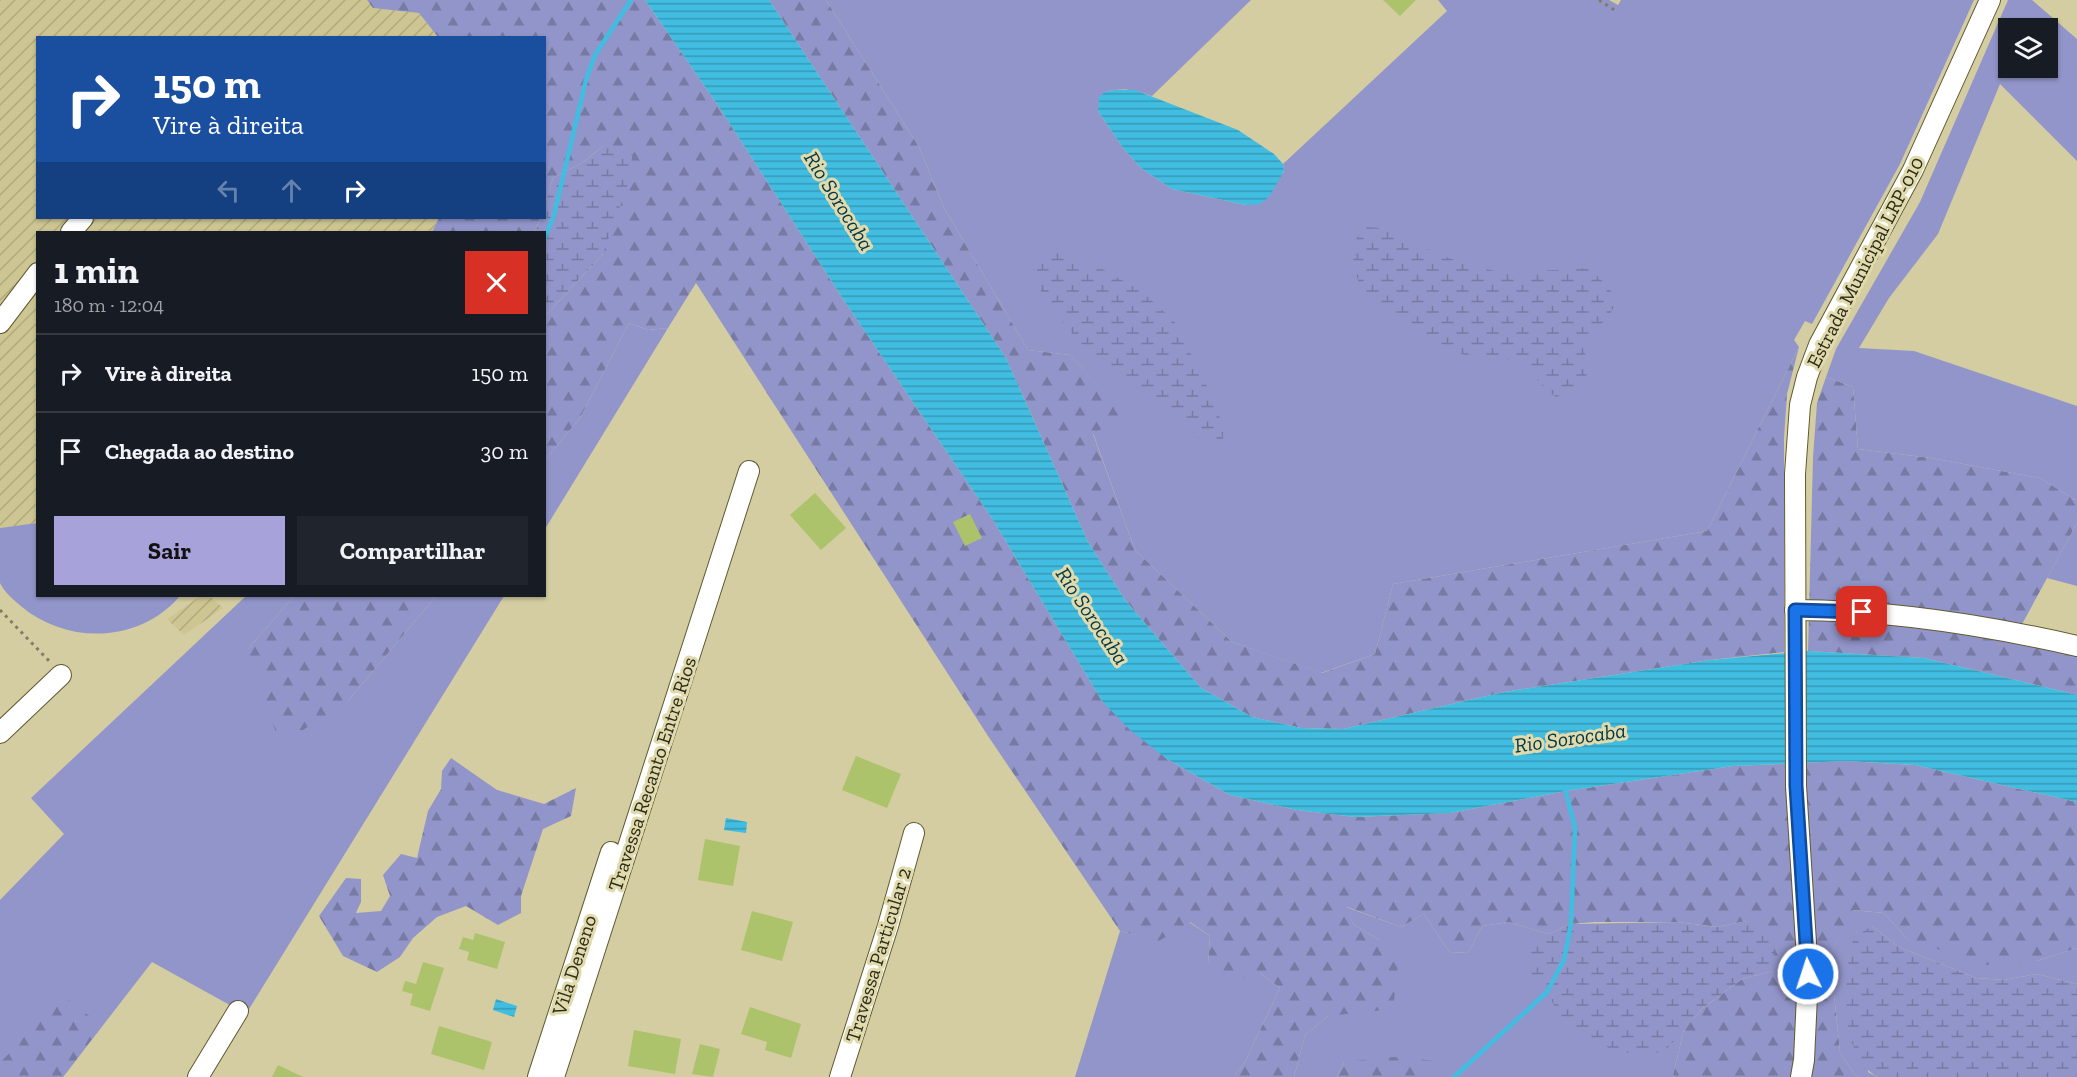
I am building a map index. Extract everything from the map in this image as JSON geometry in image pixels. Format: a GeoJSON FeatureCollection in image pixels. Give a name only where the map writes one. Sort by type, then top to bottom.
{"type":"FeatureCollection","features":[{"type":"Feature","properties":{"kind":"street","name":"Estrada Municipal LRP-010"},"geometry":{"type":"LineString","coordinates":[[1801,1077],[1804,1060],[1808,974],[1796,786],[1795,474],[1800,405],[1819,345],[1913,170],[1990,0]]}},
{"type":"Feature","properties":{"kind":"street"},"geometry":{"type":"LineString","coordinates":[[72,231],[82,219]]}},
{"type":"Feature","properties":{"kind":"street"},"geometry":{"type":"LineString","coordinates":[[0,323],[36,276]]}},
{"type":"Feature","properties":{"kind":"street","name":"Travessa Recanto Entre Rios"},"geometry":{"type":"LineString","coordinates":[[554,1077],[749,471]]}},
{"type":"Feature","properties":{"kind":"street"},"geometry":{"type":"LineString","coordinates":[[1795,619],[1846,610],[1894,614],[2022,634],[2077,646]]}},
{"type":"Feature","properties":{"kind":"street"},"geometry":{"type":"LineString","coordinates":[[0,733],[62,675]]}},
{"type":"Feature","properties":{"kind":"street","name":"Travessa Particular 2"},"geometry":{"type":"LineString","coordinates":[[840,1077],[888,926],[914,833]]}},
{"type":"Feature","properties":{"kind":"street","name":"Vila Deneno"},"geometry":{"type":"LineString","coordinates":[[538,1077],[611,852]]}},
{"type":"Feature","properties":{"kind":"street"},"geometry":{"type":"LineString","coordinates":[[198,1077],[238,1011]]}},
{"type":"Feature","properties":{"kind":"path"},"geometry":{"type":"LineString","coordinates":[[1599,0],[1616,11]]}},
{"type":"Feature","properties":{"kind":"path"},"geometry":{"type":"LineString","coordinates":[[0,610],[62,675]]}},
{"type":"Feature","properties":{"kind":"shaded area"},"geometry":{"type":"Polygon","coordinates":[[[0,0],[367,0],[374,8],[419,13],[437,36],[36,36],[36,219],[438,219],[432,231],[36,231],[36,523],[0,528],[0,0]]]}},
{"type":"Feature","properties":{"kind":"shaded area"},"geometry":{"type":"Polygon","coordinates":[[[200,597],[210,597],[223,608],[184,635],[167,619],[200,597]]]}},
{"type":"Feature","properties":{"kind":"green space"},"geometry":{"type":"Polygon","coordinates":[[[367,0],[645,0],[719,107],[845,302],[993,520],[1102,701],[1167,759],[1230,795],[1297,810],[1355,817],[1450,813],[1566,791],[1733,766],[1845,761],[1915,765],[2077,802],[2077,948],[2037,961],[1986,965],[1907,939],[1884,913],[1853,910],[1830,955],[1840,1052],[1858,1077],[1675,1077],[1673,1075],[1684,1029],[1703,1008],[1742,979],[1773,971],[1747,921],[1717,927],[1678,922],[1595,922],[1571,924],[1548,934],[1509,922],[1482,926],[1468,953],[1449,952],[1424,914],[1401,927],[1347,907],[1353,924],[1379,940],[1398,966],[1393,1009],[1328,1016],[1305,1035],[1294,1077],[1234,1077],[1245,1062],[1280,988],[1260,973],[1227,983],[1208,963],[1210,936],[1190,922],[1159,941],[1120,931],[988,736],[696,283],[668,328],[648,330],[629,323],[580,418],[546,459],[546,315],[603,254],[603,146],[585,161],[553,178],[546,201],[546,36],[437,36],[419,13],[373,8],[367,0]]]}},
{"type":"Feature","properties":{"kind":"green space"},"geometry":{"type":"Polygon","coordinates":[[[769,0],[826,0],[919,147],[944,208],[1028,350],[1070,355],[1125,415],[1093,434],[1135,550],[1232,642],[1322,673],[1375,654],[1393,584],[1707,531],[1799,347],[1787,394],[1784,438],[1784,652],[1710,660],[1504,692],[1343,729],[1301,728],[1252,717],[1201,688],[1125,600],[1088,542],[1006,358],[769,0]]]}},
{"type":"Feature","properties":{"kind":"green space"},"geometry":{"type":"Polygon","coordinates":[[[826,0],[1251,0],[1152,96],[1129,90],[1105,92],[1098,111],[1123,148],[1141,168],[1172,189],[1246,205],[1284,172],[1283,164],[1447,11],[1438,0],[1609,0],[1618,5],[1621,0],[1974,0],[1900,164],[1812,324],[1805,321],[1794,340],[1799,347],[1707,531],[1393,584],[1375,654],[1321,673],[1232,642],[1135,550],[1093,433],[1124,415],[1070,355],[1028,350],[944,208],[919,147],[826,0]]]}},
{"type":"Feature","properties":{"kind":"green space"},"geometry":{"type":"Polygon","coordinates":[[[2008,0],[2032,0],[2053,18],[2000,18],[2008,0]]]}},
{"type":"Feature","properties":{"kind":"green space"},"geometry":{"type":"Polygon","coordinates":[[[1998,23],[1998,78],[2058,78],[2058,23],[2077,39],[2077,161],[2000,84],[1938,234],[1889,298],[1859,348],[1914,351],[2077,406],[2077,501],[2040,478],[1931,458],[1858,449],[1853,387],[1826,377],[1836,349],[1920,202],[1998,23]]]}},
{"type":"Feature","properties":{"kind":"green space"},"geometry":{"type":"Polygon","coordinates":[[[603,146],[633,150],[629,181],[603,254],[546,315],[546,231],[535,231],[540,219],[546,219],[546,201],[553,178],[585,161],[603,146]]]}},
{"type":"Feature","properties":{"kind":"green space"},"geometry":{"type":"Polygon","coordinates":[[[438,219],[540,219],[535,231],[432,231],[438,219]]]}},
{"type":"Feature","properties":{"kind":"green space"},"geometry":{"type":"Polygon","coordinates":[[[1364,227],[1383,228],[1409,242],[1459,262],[1503,273],[1588,268],[1611,290],[1614,304],[1606,319],[1587,337],[1584,343],[1589,365],[1588,373],[1581,384],[1574,393],[1556,397],[1514,361],[1473,357],[1459,353],[1382,310],[1365,296],[1356,273],[1351,247],[1364,227]]]}},
{"type":"Feature","properties":{"kind":"green space"},"geometry":{"type":"Polygon","coordinates":[[[1059,250],[1104,270],[1141,291],[1174,321],[1203,377],[1223,426],[1223,445],[1201,441],[1163,399],[1129,388],[1090,355],[1057,315],[1035,282],[1039,257],[1059,250]]]}},
{"type":"Feature","properties":{"kind":"green space"},"geometry":{"type":"Polygon","coordinates":[[[629,323],[648,330],[668,328],[546,527],[546,459],[580,418],[629,323]]]}},
{"type":"Feature","properties":{"kind":"green space"},"geometry":{"type":"Polygon","coordinates":[[[1826,377],[1853,387],[1858,449],[1931,458],[2040,478],[2077,501],[2077,523],[2014,639],[2077,653],[2077,695],[1924,658],[1808,651],[1813,457],[1817,403],[1826,377]]]}},
{"type":"Feature","properties":{"kind":"green space"},"geometry":{"type":"Polygon","coordinates":[[[36,523],[36,597],[179,597],[164,612],[145,623],[125,630],[82,633],[60,628],[22,607],[4,590],[0,583],[0,528],[36,523]]]}},
{"type":"Feature","properties":{"kind":"green space"},"geometry":{"type":"Polygon","coordinates":[[[2077,523],[2077,586],[2047,578],[2077,523]]]}},
{"type":"Feature","properties":{"kind":"green space"},"geometry":{"type":"Polygon","coordinates":[[[245,597],[293,597],[248,649],[348,701],[435,597],[503,597],[246,1014],[152,962],[63,1077],[0,1077],[0,900],[64,834],[31,798],[245,597]]]}},
{"type":"Feature","properties":{"kind":"green space"},"geometry":{"type":"Polygon","coordinates":[[[293,597],[435,597],[348,701],[303,730],[276,733],[248,649],[293,597]]]}},
{"type":"Feature","properties":{"kind":"green space"},"geometry":{"type":"Polygon","coordinates":[[[451,758],[497,790],[544,804],[576,788],[571,816],[543,829],[521,896],[521,913],[498,925],[466,906],[437,917],[413,938],[400,957],[377,972],[343,956],[319,916],[346,878],[361,879],[361,902],[356,913],[381,911],[390,896],[383,875],[401,854],[417,858],[428,811],[441,789],[442,771],[451,758]]]}},
{"type":"Feature","properties":{"kind":"green space"},"geometry":{"type":"Polygon","coordinates":[[[1346,907],[1401,927],[1424,914],[1449,952],[1468,953],[1482,926],[1509,922],[1548,934],[1684,1029],[1673,1075],[1675,1077],[1437,1077],[1436,1061],[1344,1062],[1337,1077],[1294,1077],[1305,1035],[1328,1016],[1379,940],[1353,924],[1346,907]]]}},
{"type":"Feature","properties":{"kind":"green space"},"geometry":{"type":"Polygon","coordinates":[[[1852,910],[1884,913],[1907,939],[2037,961],[2077,948],[2077,984],[2037,974],[2004,980],[1976,978],[1899,947],[1872,926],[1868,1072],[1878,1077],[1858,1077],[1840,1052],[1830,955],[1852,910]]]}},
{"type":"Feature","properties":{"kind":"green space"},"geometry":{"type":"Polygon","coordinates":[[[1747,921],[1774,942],[1773,971],[1742,979],[1703,1008],[1664,1052],[1637,1055],[1611,1049],[1563,1023],[1547,992],[1530,972],[1528,955],[1548,934],[1571,924],[1678,922],[1717,927],[1747,921]]]}},
{"type":"Feature","properties":{"kind":"green space"},"geometry":{"type":"Polygon","coordinates":[[[1189,922],[1210,936],[1208,963],[1260,973],[1280,988],[1245,1062],[1234,1077],[1075,1077],[1120,931],[1159,940],[1189,922]]]}},
{"type":"Feature","properties":{"kind":"green space"},"geometry":{"type":"Polygon","coordinates":[[[1872,926],[1899,947],[1976,978],[2004,980],[2037,974],[2077,984],[2077,1077],[1878,1077],[1865,1066],[1855,1051],[1846,1013],[1847,972],[1854,937],[1872,926]]]}},
{"type":"Feature","properties":{"kind":"green space"},"geometry":{"type":"Polygon","coordinates":[[[63,995],[102,1026],[63,1077],[0,1077],[0,1063],[63,995]]]}},
{"type":"Feature","properties":{"kind":"green space"},"geometry":{"type":"Polygon","coordinates":[[[1393,1057],[1437,1061],[1437,1077],[1337,1077],[1344,1062],[1393,1057]]]}},
{"type":"Feature","properties":{"kind":"water","name":"Rio Sorocaba"},"geometry":{"type":"Polygon","coordinates":[[[645,0],[769,0],[1006,358],[1088,542],[1125,600],[1201,688],[1252,717],[1301,728],[1343,729],[1504,692],[1710,660],[1808,651],[1924,658],[2077,695],[2077,802],[1915,765],[1846,761],[1733,766],[1566,791],[1450,813],[1355,817],[1297,810],[1230,795],[1167,759],[1130,730],[1102,701],[993,520],[845,302],[719,107],[645,0]]]}},
{"type":"Feature","properties":{"kind":"water"},"geometry":{"type":"Polygon","coordinates":[[[1135,90],[1238,130],[1274,154],[1283,164],[1284,171],[1269,197],[1260,204],[1246,205],[1172,189],[1141,168],[1123,148],[1098,111],[1099,97],[1105,92],[1135,90]]]}},
{"type":"Feature","properties":{"kind":"water"},"geometry":{"type":"Polygon","coordinates":[[[726,818],[747,822],[746,833],[724,830],[726,818]]]}},
{"type":"Feature","properties":{"kind":"water"},"geometry":{"type":"Polygon","coordinates":[[[496,999],[517,1006],[514,1017],[493,1010],[496,999]]]}},
{"type":"Feature","properties":{"kind":"building"},"geometry":{"type":"Polygon","coordinates":[[[1383,0],[1416,0],[1400,16],[1383,0]]]}},
{"type":"Feature","properties":{"kind":"building"},"geometry":{"type":"Polygon","coordinates":[[[815,493],[846,528],[821,550],[790,515],[815,493]]]}},
{"type":"Feature","properties":{"kind":"building"},"geometry":{"type":"Polygon","coordinates":[[[970,514],[982,538],[965,546],[953,522],[970,514]]]}},
{"type":"Feature","properties":{"kind":"building"},"geometry":{"type":"Polygon","coordinates":[[[856,756],[901,774],[887,808],[842,790],[856,756]]]}},
{"type":"Feature","properties":{"kind":"building"},"geometry":{"type":"Polygon","coordinates":[[[705,839],[740,846],[733,886],[698,880],[705,839]]]}},
{"type":"Feature","properties":{"kind":"building"},"geometry":{"type":"Polygon","coordinates":[[[752,911],[793,922],[782,961],[741,950],[752,911]]]}},
{"type":"Feature","properties":{"kind":"building"},"geometry":{"type":"Polygon","coordinates":[[[475,933],[505,942],[497,969],[467,960],[469,952],[459,949],[463,937],[473,940],[475,933]]]}},
{"type":"Feature","properties":{"kind":"building"},"geometry":{"type":"Polygon","coordinates":[[[423,962],[444,968],[430,1011],[410,1005],[413,994],[402,991],[405,981],[416,984],[423,962]]]}},
{"type":"Feature","properties":{"kind":"building"},"geometry":{"type":"Polygon","coordinates":[[[750,1007],[801,1024],[791,1058],[765,1050],[767,1042],[741,1034],[750,1007]]]}},
{"type":"Feature","properties":{"kind":"building"},"geometry":{"type":"Polygon","coordinates":[[[439,1026],[492,1042],[484,1070],[431,1054],[439,1026]]]}},
{"type":"Feature","properties":{"kind":"building"},"geometry":{"type":"Polygon","coordinates":[[[634,1030],[681,1039],[675,1074],[628,1066],[634,1030]]]}},
{"type":"Feature","properties":{"kind":"building"},"geometry":{"type":"Polygon","coordinates":[[[700,1044],[720,1049],[713,1077],[692,1074],[700,1044]]]}},
{"type":"Feature","properties":{"kind":"building"},"geometry":{"type":"Polygon","coordinates":[[[278,1065],[303,1077],[272,1077],[278,1065]]]}},
{"type":"Feature","properties":{"kind":"waterway"},"geometry":{"type":"LineString","coordinates":[[546,235],[554,215],[586,80],[595,55],[631,0]]}},
{"type":"Feature","properties":{"kind":"waterway"},"geometry":{"type":"LineString","coordinates":[[1454,1077],[1547,992],[1564,960],[1571,924],[1575,828],[1565,788]]}},
{"type":"Feature","properties":{"kind":"route"},"geometry":{"type":"LineString","coordinates":[[1808,974],[1796,786],[1795,610],[1862,612]]}}]}
